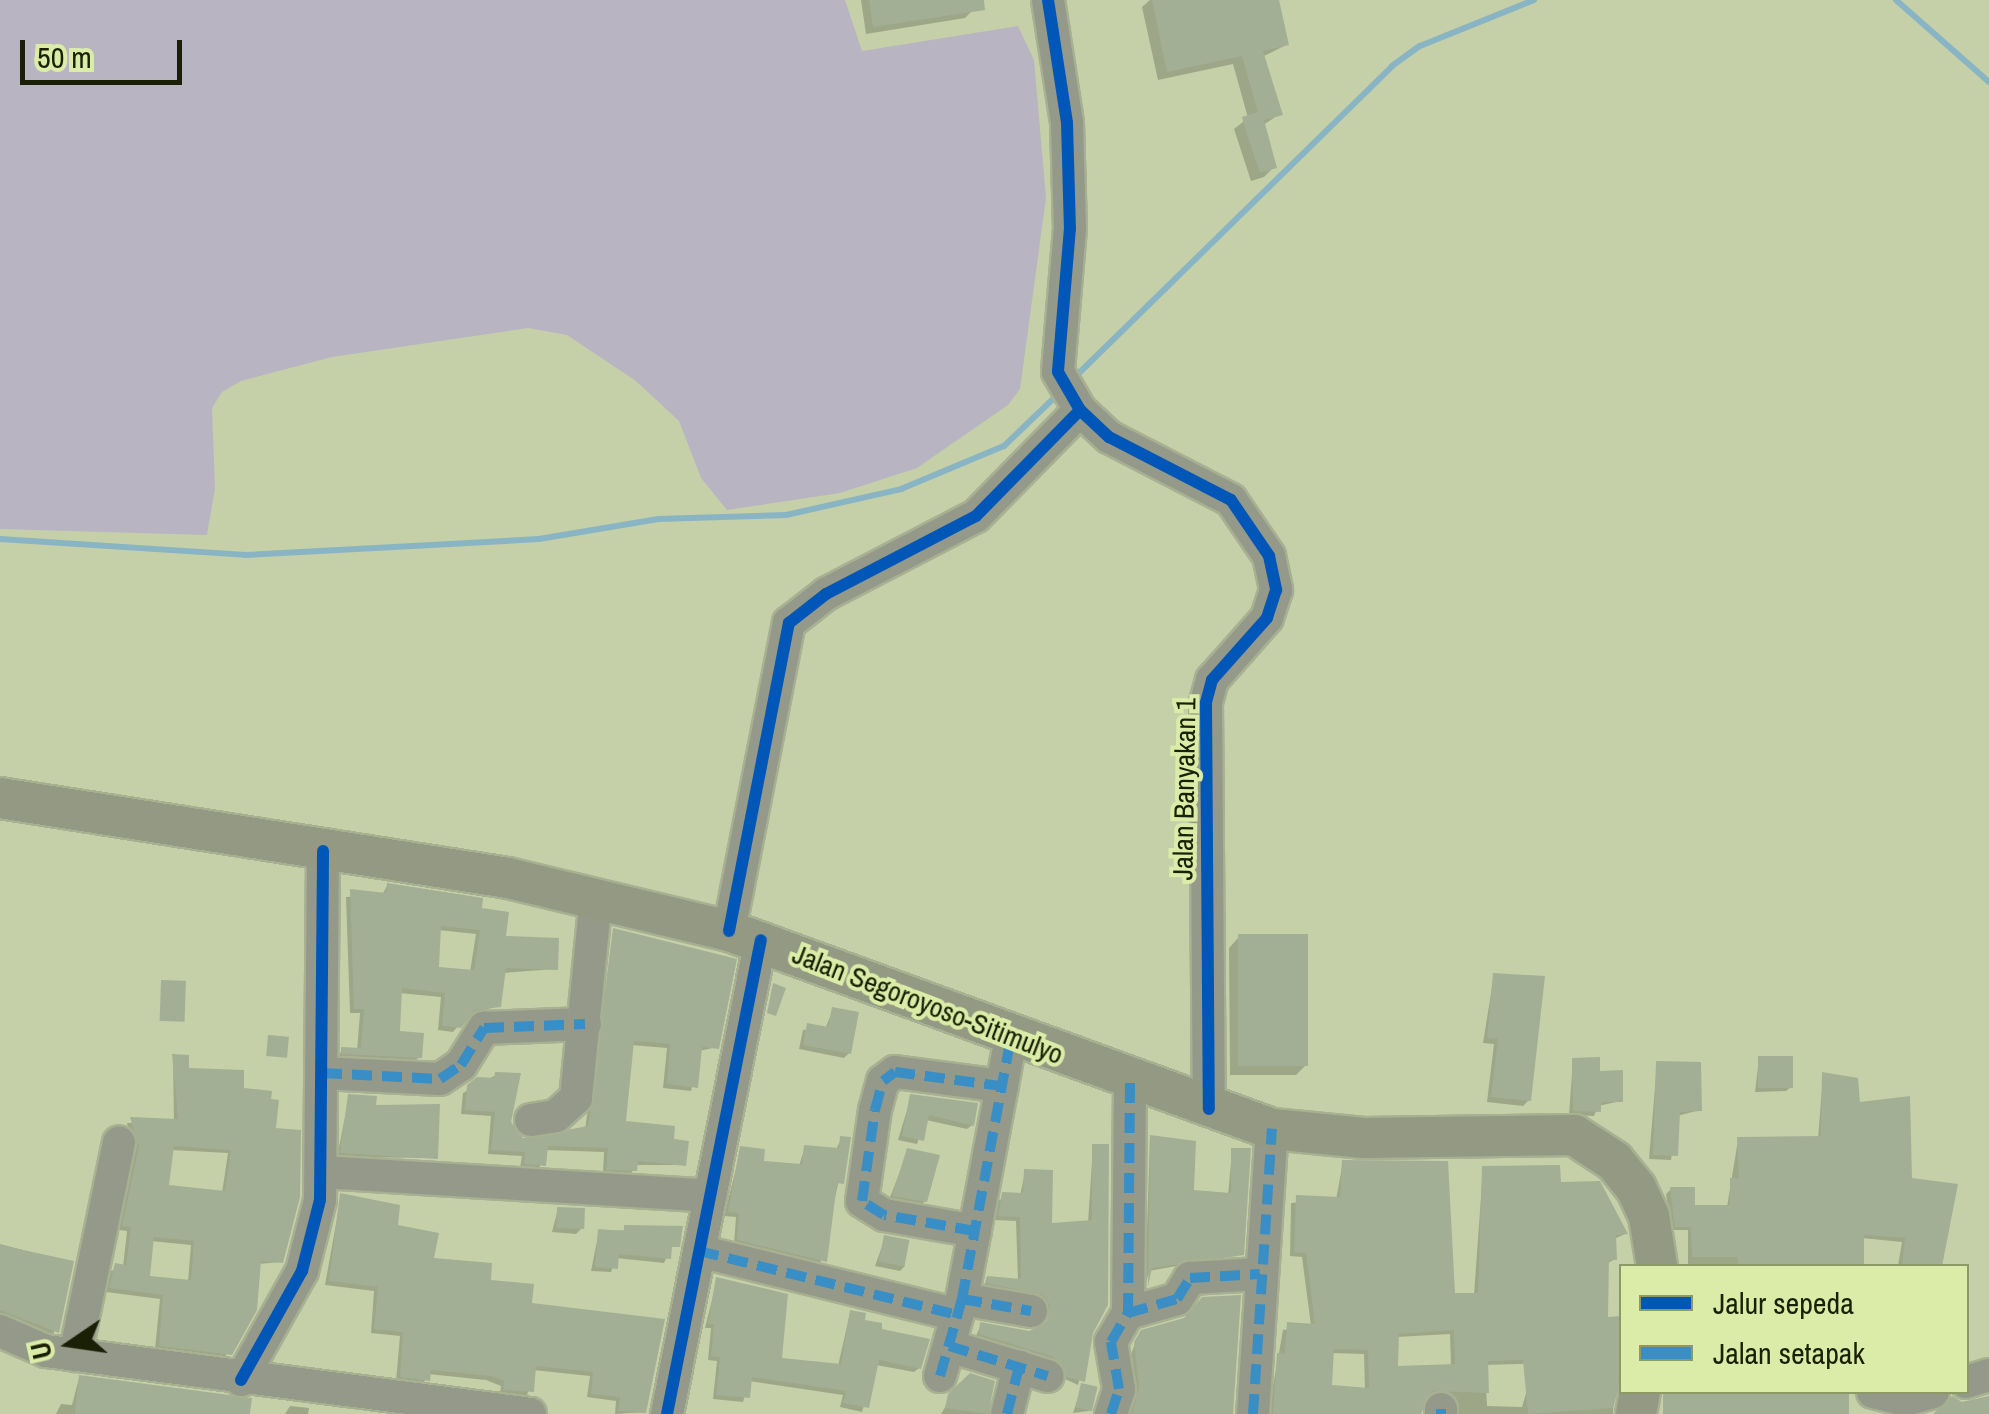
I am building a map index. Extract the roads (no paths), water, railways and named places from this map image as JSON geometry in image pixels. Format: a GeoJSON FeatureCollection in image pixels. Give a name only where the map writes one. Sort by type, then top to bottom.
{"type":"FeatureCollection","features":[{"type":"Feature","properties":{"kind":"main road","name":"Jalan Segoroyoso-Sitimulyo"},"geometry":{"type":"LineString","coordinates":[[0,798],[596,898],[745,936],[1130,1081],[1272,1129],[1364,1138],[1574,1135],[1614,1161],[1636,1188],[1648,1216],[1657,1264]]}},
{"type":"Feature","properties":{"kind":"street","name":"Jalan Banyakan 1"},"geometry":{"type":"LineString","coordinates":[[1048,0],[1067,124],[1070,228],[1056,353],[1058,372],[1080,410],[1109,437],[1231,500],[1269,556],[1276,590],[1267,618],[1212,680],[1206,702],[1209,1109]]}},
{"type":"Feature","properties":{"kind":"street"},"geometry":{"type":"LineString","coordinates":[[667,1414],[710,1196],[789,624],[804,606],[985,510],[1080,410]]}},
{"type":"Feature","properties":{"kind":"street"},"geometry":{"type":"LineString","coordinates":[[256,1392],[302,1271],[322,1172],[323,851]]}},
{"type":"Feature","properties":{"kind":"street"},"geometry":{"type":"LineString","coordinates":[[531,1120],[556,1116],[576,1098],[596,898]]}},
{"type":"Feature","properties":{"kind":"street"},"geometry":{"type":"LineString","coordinates":[[322,1073],[440,1079],[461,1065],[484,1028],[585,1024]]}},
{"type":"Feature","properties":{"kind":"street"},"geometry":{"type":"LineString","coordinates":[[952,1334],[1011,1036]]}},
{"type":"Feature","properties":{"kind":"street"},"geometry":{"type":"LineString","coordinates":[[974,1231],[884,1216],[862,1201],[875,1110],[884,1081],[895,1072],[1002,1086]]}},
{"type":"Feature","properties":{"kind":"street"},"geometry":{"type":"LineString","coordinates":[[1111,1414],[1119,1389],[1110,1342],[1128,1312],[1130,1081]]}},
{"type":"Feature","properties":{"kind":"street"},"geometry":{"type":"LineString","coordinates":[[1253,1414],[1272,1129]]}},
{"type":"Feature","properties":{"kind":"street"},"geometry":{"type":"LineString","coordinates":[[75,1355],[118,1142]]}},
{"type":"Feature","properties":{"kind":"street"},"geometry":{"type":"LineString","coordinates":[[322,1172],[710,1196]]}},
{"type":"Feature","properties":{"kind":"street"},"geometry":{"type":"LineString","coordinates":[[699,1251],[952,1334],[1034,1371],[1007,1414]]}},
{"type":"Feature","properties":{"kind":"street"},"geometry":{"type":"LineString","coordinates":[[1128,1312],[1177,1299],[1190,1278],[1260,1274]]}},
{"type":"Feature","properties":{"kind":"street"},"geometry":{"type":"LineString","coordinates":[[952,1334],[1031,1311]]}},
{"type":"Feature","properties":{"kind":"street"},"geometry":{"type":"LineString","coordinates":[[0,1331],[75,1355],[256,1392],[426,1409],[530,1414]]}},
{"type":"Feature","properties":{"kind":"street"},"geometry":{"type":"LineString","coordinates":[[1881,1394],[1915,1402]]}},
{"type":"Feature","properties":{"kind":"waterway"},"geometry":{"type":"LineString","coordinates":[[1077,375],[1392,66],[1420,46],[1534,0]]}},
{"type":"Feature","properties":{"kind":"waterway"},"geometry":{"type":"LineString","coordinates":[[1896,0],[1989,82]]}},
{"type":"Feature","properties":{"kind":"waterway"},"geometry":{"type":"LineString","coordinates":[[0,539],[245,555],[539,539],[658,519],[786,515],[901,489],[1004,446],[1054,398]]}}]}
